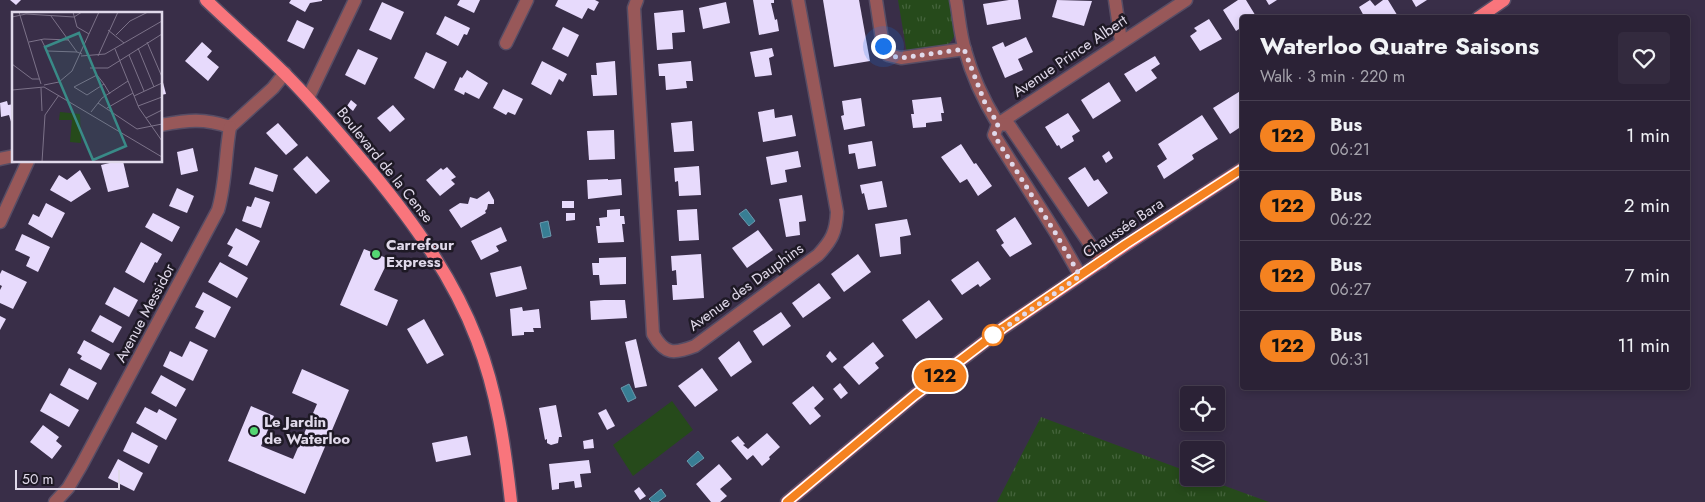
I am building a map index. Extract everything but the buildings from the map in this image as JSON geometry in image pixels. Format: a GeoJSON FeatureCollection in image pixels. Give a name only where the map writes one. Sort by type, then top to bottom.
{"type":"FeatureCollection","features":[{"type":"Feature","properties":{"kind":"main road","name":"Boulevard de la Cense"},"geometry":{"type":"LineString","coordinates":[[206,0],[285,73],[322,113],[399,205],[428,246],[455,292],[477,340],[493,391],[504,440],[511,502]]}},
{"type":"Feature","properties":{"kind":"main road"},"geometry":{"type":"LineString","coordinates":[[1482,15],[1504,0]]}},
{"type":"Feature","properties":{"kind":"main road","name":"Chaussée Bara"},"geometry":{"type":"LineString","coordinates":[[787,502],[915,395],[1003,328],[1240,170]]}},
{"type":"Feature","properties":{"kind":"street"},"geometry":{"type":"LineString","coordinates":[[308,98],[355,0]]}},
{"type":"Feature","properties":{"kind":"street"},"geometry":{"type":"LineString","coordinates":[[506,43],[527,0]]}},
{"type":"Feature","properties":{"kind":"street","name":"Avenue des Dauphins"},"geometry":{"type":"LineString","coordinates":[[637,0],[634,8],[653,334],[660,346],[669,352],[695,346],[810,260],[829,243],[836,228],[837,212],[798,0]]}},
{"type":"Feature","properties":{"kind":"street"},"geometry":{"type":"LineString","coordinates":[[876,0],[883,46],[888,55],[901,58],[964,49]]}},
{"type":"Feature","properties":{"kind":"street"},"geometry":{"type":"LineString","coordinates":[[956,0],[964,49],[985,103],[998,124]]}},
{"type":"Feature","properties":{"kind":"street"},"geometry":{"type":"LineString","coordinates":[[1115,0],[1122,41]]}},
{"type":"Feature","properties":{"kind":"street","name":"Avenue Prince Albert"},"geometry":{"type":"LineString","coordinates":[[998,124],[1186,0]]}},
{"type":"Feature","properties":{"kind":"street"},"geometry":{"type":"LineString","coordinates":[[162,125],[192,120],[215,121],[230,127],[273,88],[285,73]]}},
{"type":"Feature","properties":{"kind":"street"},"geometry":{"type":"LineString","coordinates":[[998,124],[1009,125],[1102,262]]}},
{"type":"Feature","properties":{"kind":"street"},"geometry":{"type":"LineString","coordinates":[[998,124],[994,135],[1080,276]]}},
{"type":"Feature","properties":{"kind":"street","name":"Avenue Messidor"},"geometry":{"type":"LineString","coordinates":[[55,502],[68,488],[81,466],[218,210],[223,192],[230,127]]}},
{"type":"Feature","properties":{"kind":"street"},"geometry":{"type":"LineString","coordinates":[[0,222],[28,162]]}},
{"type":"Feature","properties":{"kind":"green space"},"geometry":{"type":"Polygon","coordinates":[[[898,0],[953,0],[955,29],[954,37],[950,43],[935,49],[907,54],[898,0]]]}},
{"type":"Feature","properties":{"kind":"green space"},"geometry":{"type":"Polygon","coordinates":[[[672,401],[693,430],[633,476],[613,445],[672,401]]]}},
{"type":"Feature","properties":{"kind":"green space"},"geometry":{"type":"Polygon","coordinates":[[[1041,417],[1180,469],[1180,486],[1225,486],[1269,502],[997,502],[1041,417]]]}},
{"type":"Feature","properties":{"kind":"water"},"geometry":{"type":"Polygon","coordinates":[[[746,209],[755,221],[749,226],[739,214],[746,209]]]}},
{"type":"Feature","properties":{"kind":"water"},"geometry":{"type":"Polygon","coordinates":[[[548,221],[551,236],[543,238],[540,223],[548,221]]]}},
{"type":"Feature","properties":{"kind":"water"},"geometry":{"type":"Polygon","coordinates":[[[629,384],[636,398],[628,402],[621,388],[629,384]]]}},
{"type":"Feature","properties":{"kind":"water"},"geometry":{"type":"Polygon","coordinates":[[[698,451],[704,458],[692,467],[687,461],[698,451]]]}},
{"type":"Feature","properties":{"kind":"water"},"geometry":{"type":"Polygon","coordinates":[[[661,489],[666,496],[658,502],[652,502],[649,499],[661,489]]]}},
{"type":"Feature","properties":{"kind":"bus line","name":"122"},"geometry":{"type":"LineString","coordinates":[[787,502],[915,395],[1003,328],[1126,244],[1240,170]]}},
{"type":"Feature","properties":{"kind":"place","name":"Carrefour Express"},"geometry":{"type":"Point","coordinates":[376,254]}},
{"type":"Feature","properties":{"kind":"place","name":"Le Jardin de Waterloo"},"geometry":{"type":"Point","coordinates":[254,431]}},
{"type":"Feature","properties":{"kind":"route"},"geometry":{"type":"LineString","coordinates":[[883,46],[888,55],[901,58],[964,49],[985,103],[998,124],[994,135],[1080,276],[988,339],[993,335]]}}]}
